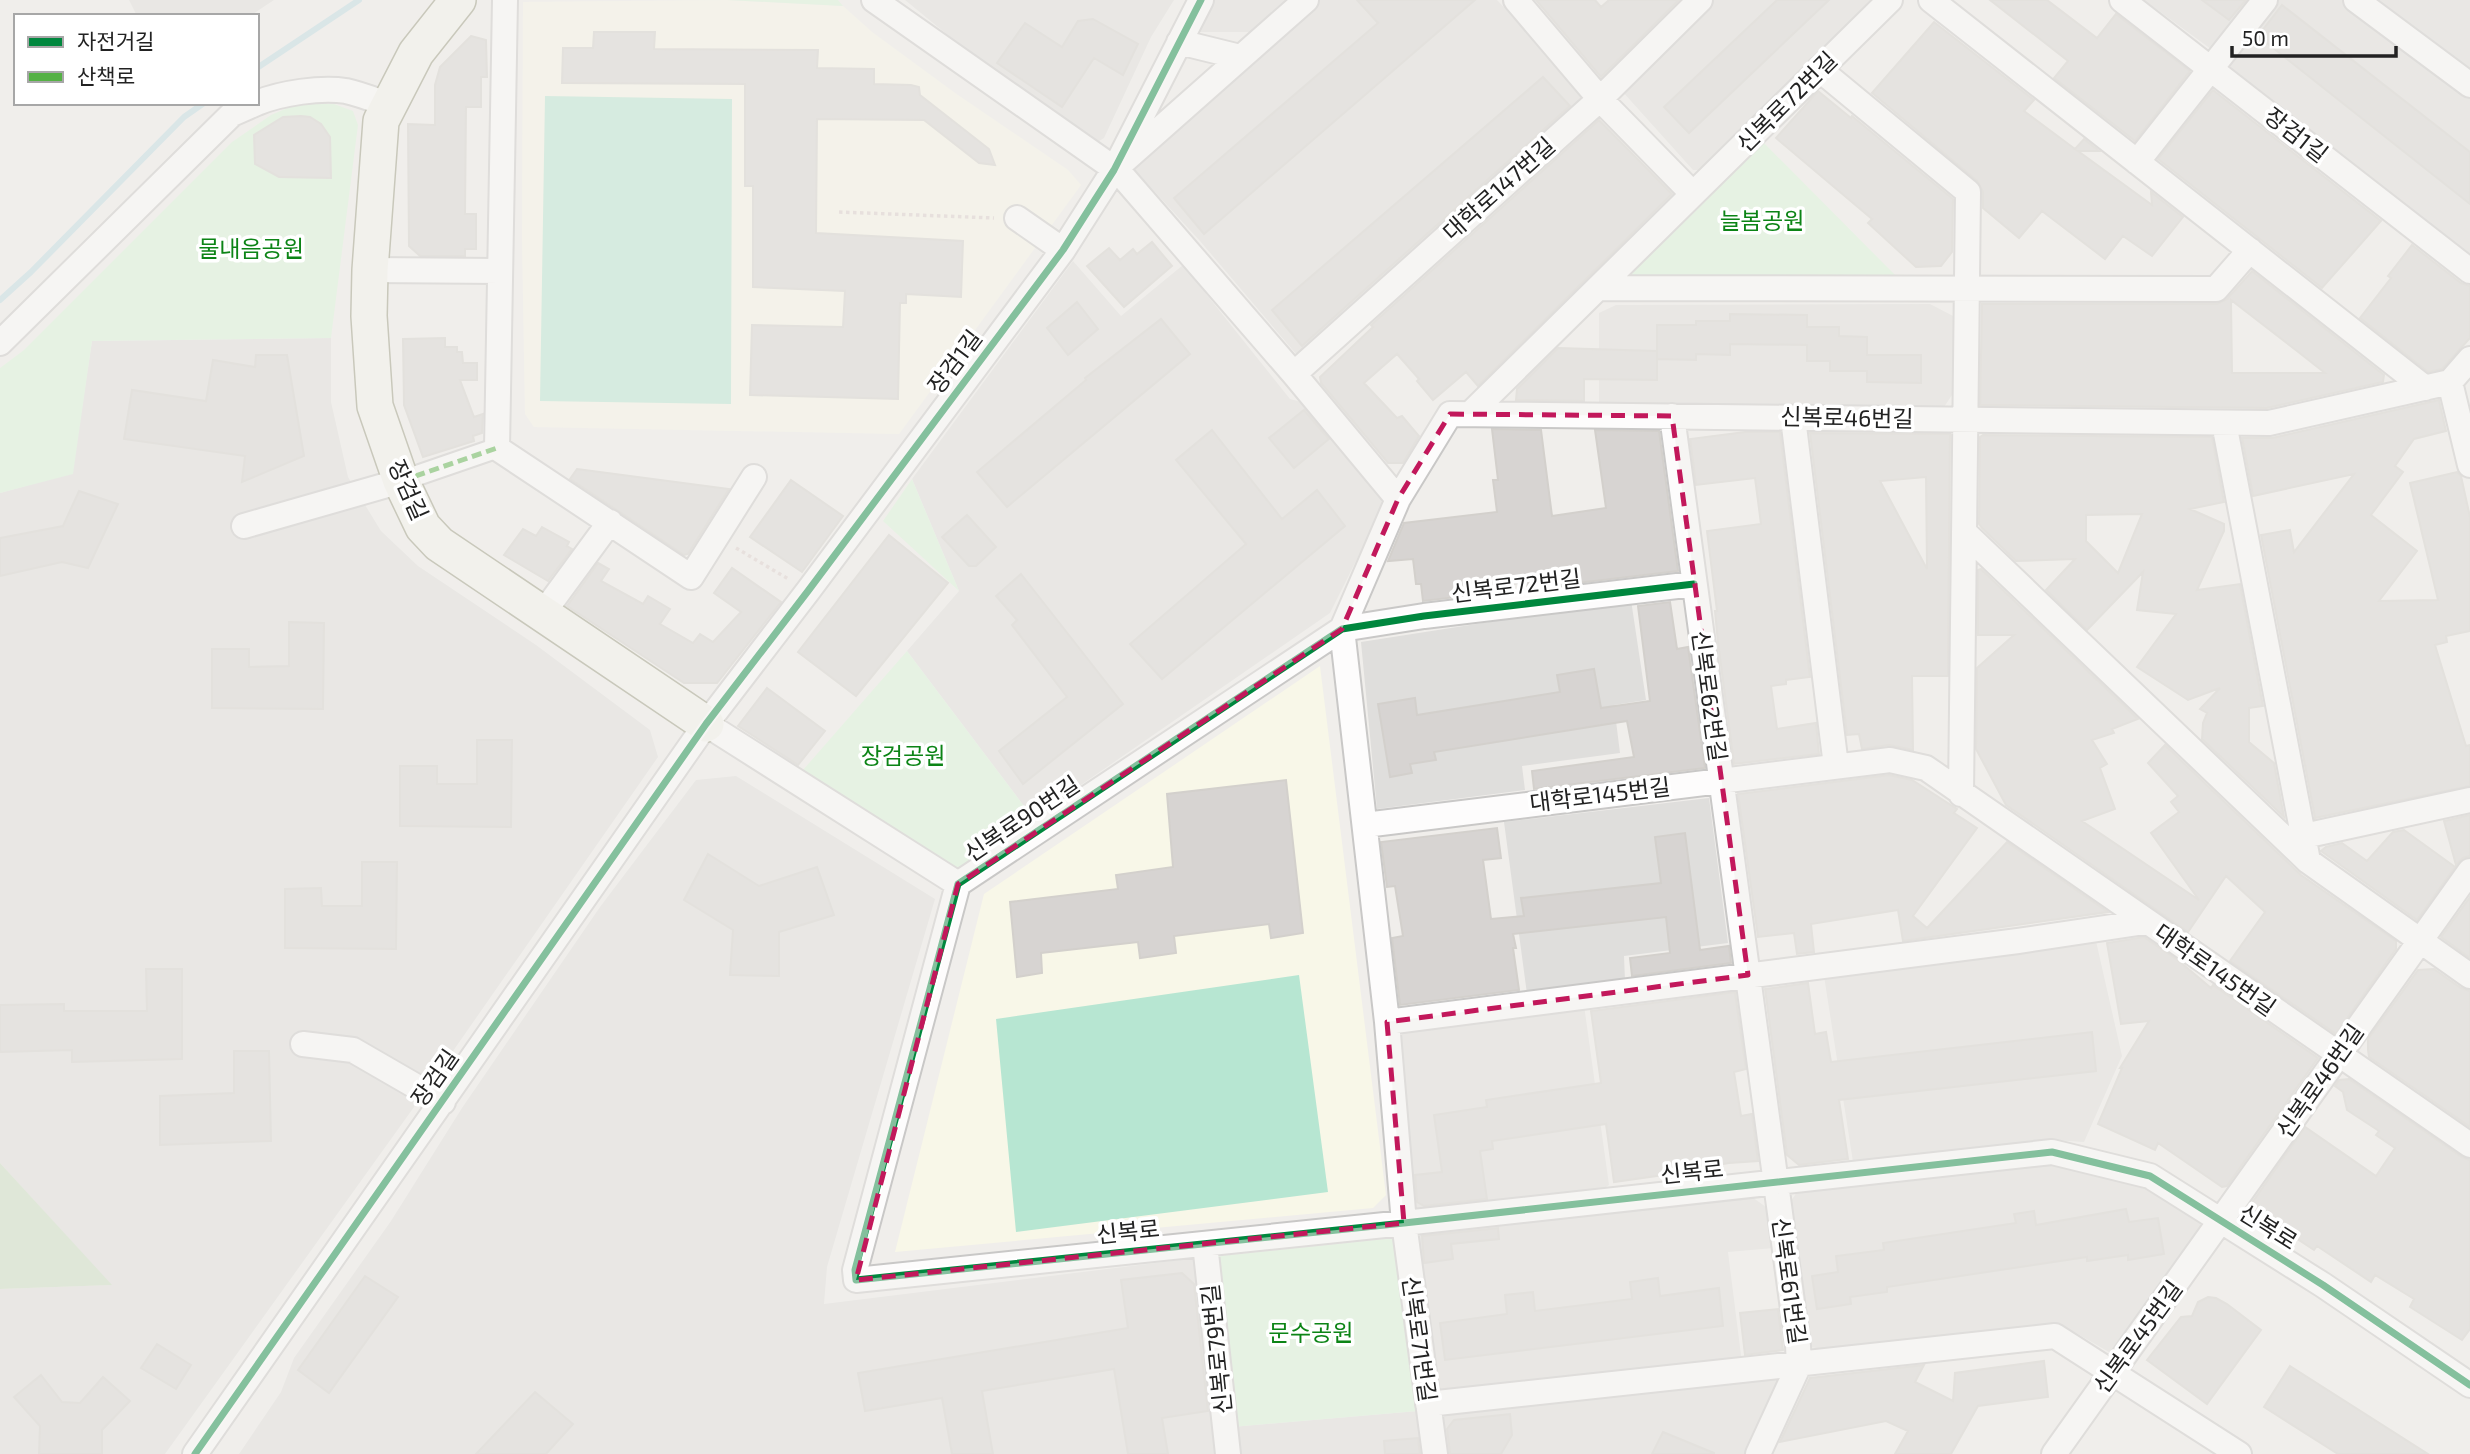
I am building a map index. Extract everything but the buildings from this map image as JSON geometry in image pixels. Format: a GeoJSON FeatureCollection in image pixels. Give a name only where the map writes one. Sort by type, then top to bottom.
{"type":"FeatureCollection","features":[{"type":"Feature","properties":{"kind":"main road","name":"장검길"},"geometry":{"type":"LineString","coordinates":[[458,0],[415,54],[381,121],[369,270],[374,406],[401,481],[423,527],[439,544],[706,724]]}},
{"type":"Feature","properties":{"kind":"street"},"geometry":{"type":"LineString","coordinates":[[497,448],[505,0]]}},
{"type":"Feature","properties":{"kind":"street"},"geometry":{"type":"LineString","coordinates":[[874,0],[1114,169],[1294,374],[1398,499]]}},
{"type":"Feature","properties":{"kind":"street","name":"장검1길"},"geometry":{"type":"LineString","coordinates":[[706,724],[1063,250],[1114,169],[1201,0]]}},
{"type":"Feature","properties":{"kind":"street","name":"장검1길"},"geometry":{"type":"LineString","coordinates":[[1114,169],[1306,0]]}},
{"type":"Feature","properties":{"kind":"street"},"geometry":{"type":"LineString","coordinates":[[1516,0],[1600,99],[1693,194]]}},
{"type":"Feature","properties":{"kind":"street","name":"대학로147번길"},"geometry":{"type":"LineString","coordinates":[[1294,374],[1600,99],[1700,0]]}},
{"type":"Feature","properties":{"kind":"street","name":"신복로72번길"},"geometry":{"type":"LineString","coordinates":[[1404,1223],[1387,1022],[1342,629],[1398,499],[1450,414],[1470,414],[1890,0]]}},
{"type":"Feature","properties":{"kind":"street"},"geometry":{"type":"LineString","coordinates":[[1931,0],[2425,388]]}},
{"type":"Feature","properties":{"kind":"street","name":"장검1길"},"geometry":{"type":"LineString","coordinates":[[2122,0],[2470,271]]}},
{"type":"Feature","properties":{"kind":"street"},"geometry":{"type":"LineString","coordinates":[[2137,162],[2265,0]]}},
{"type":"Feature","properties":{"kind":"street"},"geometry":{"type":"LineString","coordinates":[[2356,0],[2470,85]]}},
{"type":"Feature","properties":{"kind":"street"},"geometry":{"type":"LineString","coordinates":[[1179,42],[1240,57]]}},
{"type":"Feature","properties":{"kind":"street"},"geometry":{"type":"LineString","coordinates":[[1819,69],[1968,192],[1961,794]]}},
{"type":"Feature","properties":{"kind":"street"},"geometry":{"type":"LineString","coordinates":[[259,102],[273,96],[330,90],[348,91],[389,105]]}},
{"type":"Feature","properties":{"kind":"street"},"geometry":{"type":"LineString","coordinates":[[0,343],[232,114],[252,105]]}},
{"type":"Feature","properties":{"kind":"street"},"geometry":{"type":"LineString","coordinates":[[1017,218],[1063,250]]}},
{"type":"Feature","properties":{"kind":"street"},"geometry":{"type":"LineString","coordinates":[[1598,288],[2216,289],[2250,250]]}},
{"type":"Feature","properties":{"kind":"street"},"geometry":{"type":"LineString","coordinates":[[369,270],[500,271]]}},
{"type":"Feature","properties":{"kind":"street"},"geometry":{"type":"LineString","coordinates":[[2470,359],[2451,382],[2470,465]]}},
{"type":"Feature","properties":{"kind":"street","name":"신복로46번길"},"geometry":{"type":"LineString","coordinates":[[1470,414],[2269,423],[2451,382]]}},
{"type":"Feature","properties":{"kind":"street","name":"신복로62번길"},"geometry":{"type":"LineString","coordinates":[[1672,416],[1775,1182]]}},
{"type":"Feature","properties":{"kind":"street"},"geometry":{"type":"LineString","coordinates":[[1793,418],[1836,766]]}},
{"type":"Feature","properties":{"kind":"street"},"geometry":{"type":"LineString","coordinates":[[2224,423],[2308,861]]}},
{"type":"Feature","properties":{"kind":"street"},"geometry":{"type":"LineString","coordinates":[[244,526],[401,481],[497,448]]}},
{"type":"Feature","properties":{"kind":"street"},"geometry":{"type":"LineString","coordinates":[[497,448],[691,577],[754,477]]}},
{"type":"Feature","properties":{"kind":"street"},"geometry":{"type":"LineString","coordinates":[[549,606],[610,522]]}},
{"type":"Feature","properties":{"kind":"street"},"geometry":{"type":"LineString","coordinates":[[1964,533],[2308,861],[2470,976]]}},
{"type":"Feature","properties":{"kind":"street","name":"신복로72번길"},"geometry":{"type":"LineString","coordinates":[[1342,629],[1424,616],[1694,584]]}},
{"type":"Feature","properties":{"kind":"street","name":"신복로90번길"},"geometry":{"type":"LineString","coordinates":[[856,1280],[855,1270],[958,884],[1342,629]]}},
{"type":"Feature","properties":{"kind":"street"},"geometry":{"type":"LineString","coordinates":[[706,724],[958,884]]}},
{"type":"Feature","properties":{"kind":"street","name":"장검길"},"geometry":{"type":"LineString","coordinates":[[195,1454],[706,724]]}},
{"type":"Feature","properties":{"kind":"street","name":"대학로145번길"},"geometry":{"type":"LineString","coordinates":[[1365,825],[1890,760],[1926,768],[2470,1145]]}},
{"type":"Feature","properties":{"kind":"street"},"geometry":{"type":"LineString","coordinates":[[2304,836],[2470,800]]}},
{"type":"Feature","properties":{"kind":"street","name":"신복로46번길"},"geometry":{"type":"LineString","coordinates":[[2221,1220],[2470,871]]}},
{"type":"Feature","properties":{"kind":"street"},"geometry":{"type":"LineString","coordinates":[[1387,1022],[2018,941],[2145,922]]}},
{"type":"Feature","properties":{"kind":"street"},"geometry":{"type":"LineString","coordinates":[[303,1044],[353,1050],[443,1101]]}},
{"type":"Feature","properties":{"kind":"street","name":"신복로"},"geometry":{"type":"LineString","coordinates":[[856,1280],[2052,1152],[2150,1176],[2323,1285],[2470,1385]]}},
{"type":"Feature","properties":{"kind":"street","name":"신복로61번길"},"geometry":{"type":"LineString","coordinates":[[1758,1454],[1799,1365],[1775,1182]]}},
{"type":"Feature","properties":{"kind":"street","name":"신복로45번길"},"geometry":{"type":"LineString","coordinates":[[2054,1454],[2221,1220]]}},
{"type":"Feature","properties":{"kind":"street","name":"신복로71번길"},"geometry":{"type":"LineString","coordinates":[[1404,1223],[1435,1454]]}},
{"type":"Feature","properties":{"kind":"street","name":"신복로79번길"},"geometry":{"type":"LineString","coordinates":[[1205,1244],[1228,1454]]}},
{"type":"Feature","properties":{"kind":"street"},"geometry":{"type":"LineString","coordinates":[[1428,1404],[2055,1336],[2239,1454]]}},
{"type":"Feature","properties":{"kind":"path"},"geometry":{"type":"LineString","coordinates":[[839,212],[1017,218]]}},
{"type":"Feature","properties":{"kind":"path"},"geometry":{"type":"LineString","coordinates":[[717,536],[808,591]]}},
{"type":"Feature","properties":{"kind":"highlighted area"},"geometry":{"type":"Polygon","coordinates":[[[1450,414],[1672,416],[1748,975],[1387,1022],[1404,1223],[856,1280],[958,884],[1342,629],[1398,499],[1450,414]]]}},
{"type":"Feature","properties":{"kind":"shaded area"},"geometry":{"type":"Polygon","coordinates":[[[129,0],[274,0],[253,14],[136,14],[129,0]]]}},
{"type":"Feature","properties":{"kind":"shaded area"},"geometry":{"type":"Polygon","coordinates":[[[727,0],[843,6],[872,32],[955,93],[1068,170],[1081,185],[899,434],[534,427],[525,414],[522,238],[523,2],[727,0]]]}},
{"type":"Feature","properties":{"kind":"shaded area"},"geometry":{"type":"Polygon","coordinates":[[[905,0],[1174,0],[1151,37],[1104,138],[1096,143],[982,63],[905,0]]]}},
{"type":"Feature","properties":{"kind":"shaded area"},"geometry":{"type":"Polygon","coordinates":[[[1215,0],[1293,0],[1254,32],[1196,32],[1215,0]]]}},
{"type":"Feature","properties":{"kind":"shaded area"},"geometry":{"type":"Polygon","coordinates":[[[1317,0],[1497,0],[1586,93],[1587,100],[1297,355],[1200,241],[1132,167],[1317,0]]]}},
{"type":"Feature","properties":{"kind":"shaded area"},"geometry":{"type":"Polygon","coordinates":[[[1713,0],[1875,0],[1702,170],[1693,170],[1622,91],[1713,0]]]}},
{"type":"Feature","properties":{"kind":"shaded area"},"geometry":{"type":"Polygon","coordinates":[[[2144,0],[2256,0],[2215,52],[2144,0]]]}},
{"type":"Feature","properties":{"kind":"shaded area"},"geometry":{"type":"Polygon","coordinates":[[[2276,0],[2344,0],[2470,92],[2470,255],[2224,64],[2276,0]]]}},
{"type":"Feature","properties":{"kind":"shaded area"},"geometry":{"type":"Polygon","coordinates":[[[2364,0],[2470,0],[2470,78],[2364,0]]]}},
{"type":"Feature","properties":{"kind":"shaded area"},"geometry":{"type":"Polygon","coordinates":[[[1073,261],[1121,316],[1183,265],[1290,399],[1305,403],[1385,503],[1330,613],[1033,818],[907,651],[959,591],[912,479],[1073,261]]]}},
{"type":"Feature","properties":{"kind":"shaded area"},"geometry":{"type":"Polygon","coordinates":[[[1930,304],[1955,317],[1952,395],[1942,410],[1599,406],[1599,313],[1616,305],[1930,304]]]}},
{"type":"Feature","properties":{"kind":"shaded area"},"geometry":{"type":"Polygon","coordinates":[[[331,338],[331,402],[348,477],[381,531],[418,566],[536,645],[650,730],[658,757],[414,1107],[165,1454],[0,1454],[0,1289],[111,1285],[0,1163],[0,493],[72,473],[92,341],[331,338]]]}},
{"type":"Feature","properties":{"kind":"shaded area"},"geometry":{"type":"Polygon","coordinates":[[[1631,600],[1646,700],[1614,705],[1620,753],[1522,766],[1525,790],[1377,809],[1361,642],[1631,600]]]}},
{"type":"Feature","properties":{"kind":"shaded area"},"geometry":{"type":"Polygon","coordinates":[[[1320,666],[1386,1195],[1373,1208],[895,1252],[984,894],[1320,666]]]}},
{"type":"Feature","properties":{"kind":"shaded area"},"geometry":{"type":"Polygon","coordinates":[[[736,776],[935,899],[827,1267],[824,1304],[1196,1258],[1222,1454],[239,1454],[281,1392],[294,1358],[391,1221],[462,1108],[600,907],[696,780],[736,776]]]}},
{"type":"Feature","properties":{"kind":"shaded area"},"geometry":{"type":"Polygon","coordinates":[[[1709,798],[1728,943],[1624,956],[1625,981],[1527,994],[1504,822],[1709,798]]]}},
{"type":"Feature","properties":{"kind":"shaded area"},"geometry":{"type":"Polygon","coordinates":[[[2096,941],[2122,1056],[2084,1142],[2053,1140],[1853,1162],[1824,976],[2096,941]]]}},
{"type":"Feature","properties":{"kind":"shaded area"},"geometry":{"type":"Polygon","coordinates":[[[1584,1005],[1609,1185],[1600,1191],[1418,1215],[1415,1208],[1401,1035],[1407,1030],[1584,1005]]]}},
{"type":"Feature","properties":{"kind":"shaded area"},"geometry":{"type":"Polygon","coordinates":[[[2050,1165],[2150,1188],[2207,1224],[2164,1285],[2109,1352],[2062,1325],[1828,1350],[1810,1347],[1789,1204],[1797,1192],[2050,1165]]]}},
{"type":"Feature","properties":{"kind":"shaded area"},"geometry":{"type":"Polygon","coordinates":[[[1745,1192],[1766,1207],[1774,1248],[1728,1252],[1742,1363],[1438,1392],[1414,1238],[1418,1226],[1745,1192]]]}},
{"type":"Feature","properties":{"kind":"shaded area"},"geometry":{"type":"Polygon","coordinates":[[[1791,1370],[1749,1454],[1237,1454],[1232,1427],[1418,1411],[1791,1370]]]}},
{"type":"Feature","properties":{"kind":"green space"},"geometry":{"type":"Polygon","coordinates":[[[727,0],[838,0],[843,6],[727,0]]]}},
{"type":"Feature","properties":{"kind":"green space"},"geometry":{"type":"Polygon","coordinates":[[[545,96],[732,99],[731,404],[540,401],[545,96]]]}},
{"type":"Feature","properties":{"kind":"green space","name":"물내음공원"},"geometry":{"type":"Polygon","coordinates":[[[299,103],[334,104],[353,111],[358,125],[331,338],[92,341],[73,474],[0,493],[0,368],[24,350],[232,142],[271,115],[299,103]]]}},
{"type":"Feature","properties":{"kind":"green space","name":"늘봄공원"},"geometry":{"type":"Polygon","coordinates":[[[1761,140],[1902,282],[1619,278],[1761,140]]]}},
{"type":"Feature","properties":{"kind":"green space"},"geometry":{"type":"Polygon","coordinates":[[[912,479],[959,591],[883,521],[912,479]]]}},
{"type":"Feature","properties":{"kind":"green space","name":"장검공원"},"geometry":{"type":"Polygon","coordinates":[[[907,651],[1033,818],[958,869],[803,770],[907,651]]]}},
{"type":"Feature","properties":{"kind":"green space"},"geometry":{"type":"Polygon","coordinates":[[[1299,975],[1328,1192],[1016,1232],[996,1019],[1299,975]]]}},
{"type":"Feature","properties":{"kind":"green space"},"geometry":{"type":"Polygon","coordinates":[[[0,1163],[112,1285],[0,1289],[0,1163]]]}},
{"type":"Feature","properties":{"kind":"green space","name":"문수공원"},"geometry":{"type":"Polygon","coordinates":[[[1394,1238],[1418,1411],[1232,1427],[1218,1256],[1394,1238]]]}},
{"type":"Feature","properties":{"kind":"waterway"},"geometry":{"type":"LineString","coordinates":[[259,67],[359,0]]}},
{"type":"Feature","properties":{"kind":"waterway"},"geometry":{"type":"LineString","coordinates":[[0,300],[184,117],[201,105]]}},
{"type":"Feature","properties":{"kind":"marked path"},"geometry":{"type":"LineString","coordinates":[[401,481],[497,448]]}},
{"type":"Feature","properties":{"kind":"cycle path"},"geometry":{"type":"LineString","coordinates":[[195,1454],[706,724],[1063,250],[1114,170],[1201,0]]}},
{"type":"Feature","properties":{"kind":"cycle path"},"geometry":{"type":"LineString","coordinates":[[1694,584],[1424,616],[1342,629],[958,884],[855,1270],[856,1280],[2052,1152],[2150,1176],[2323,1285],[2470,1385]]}}]}
